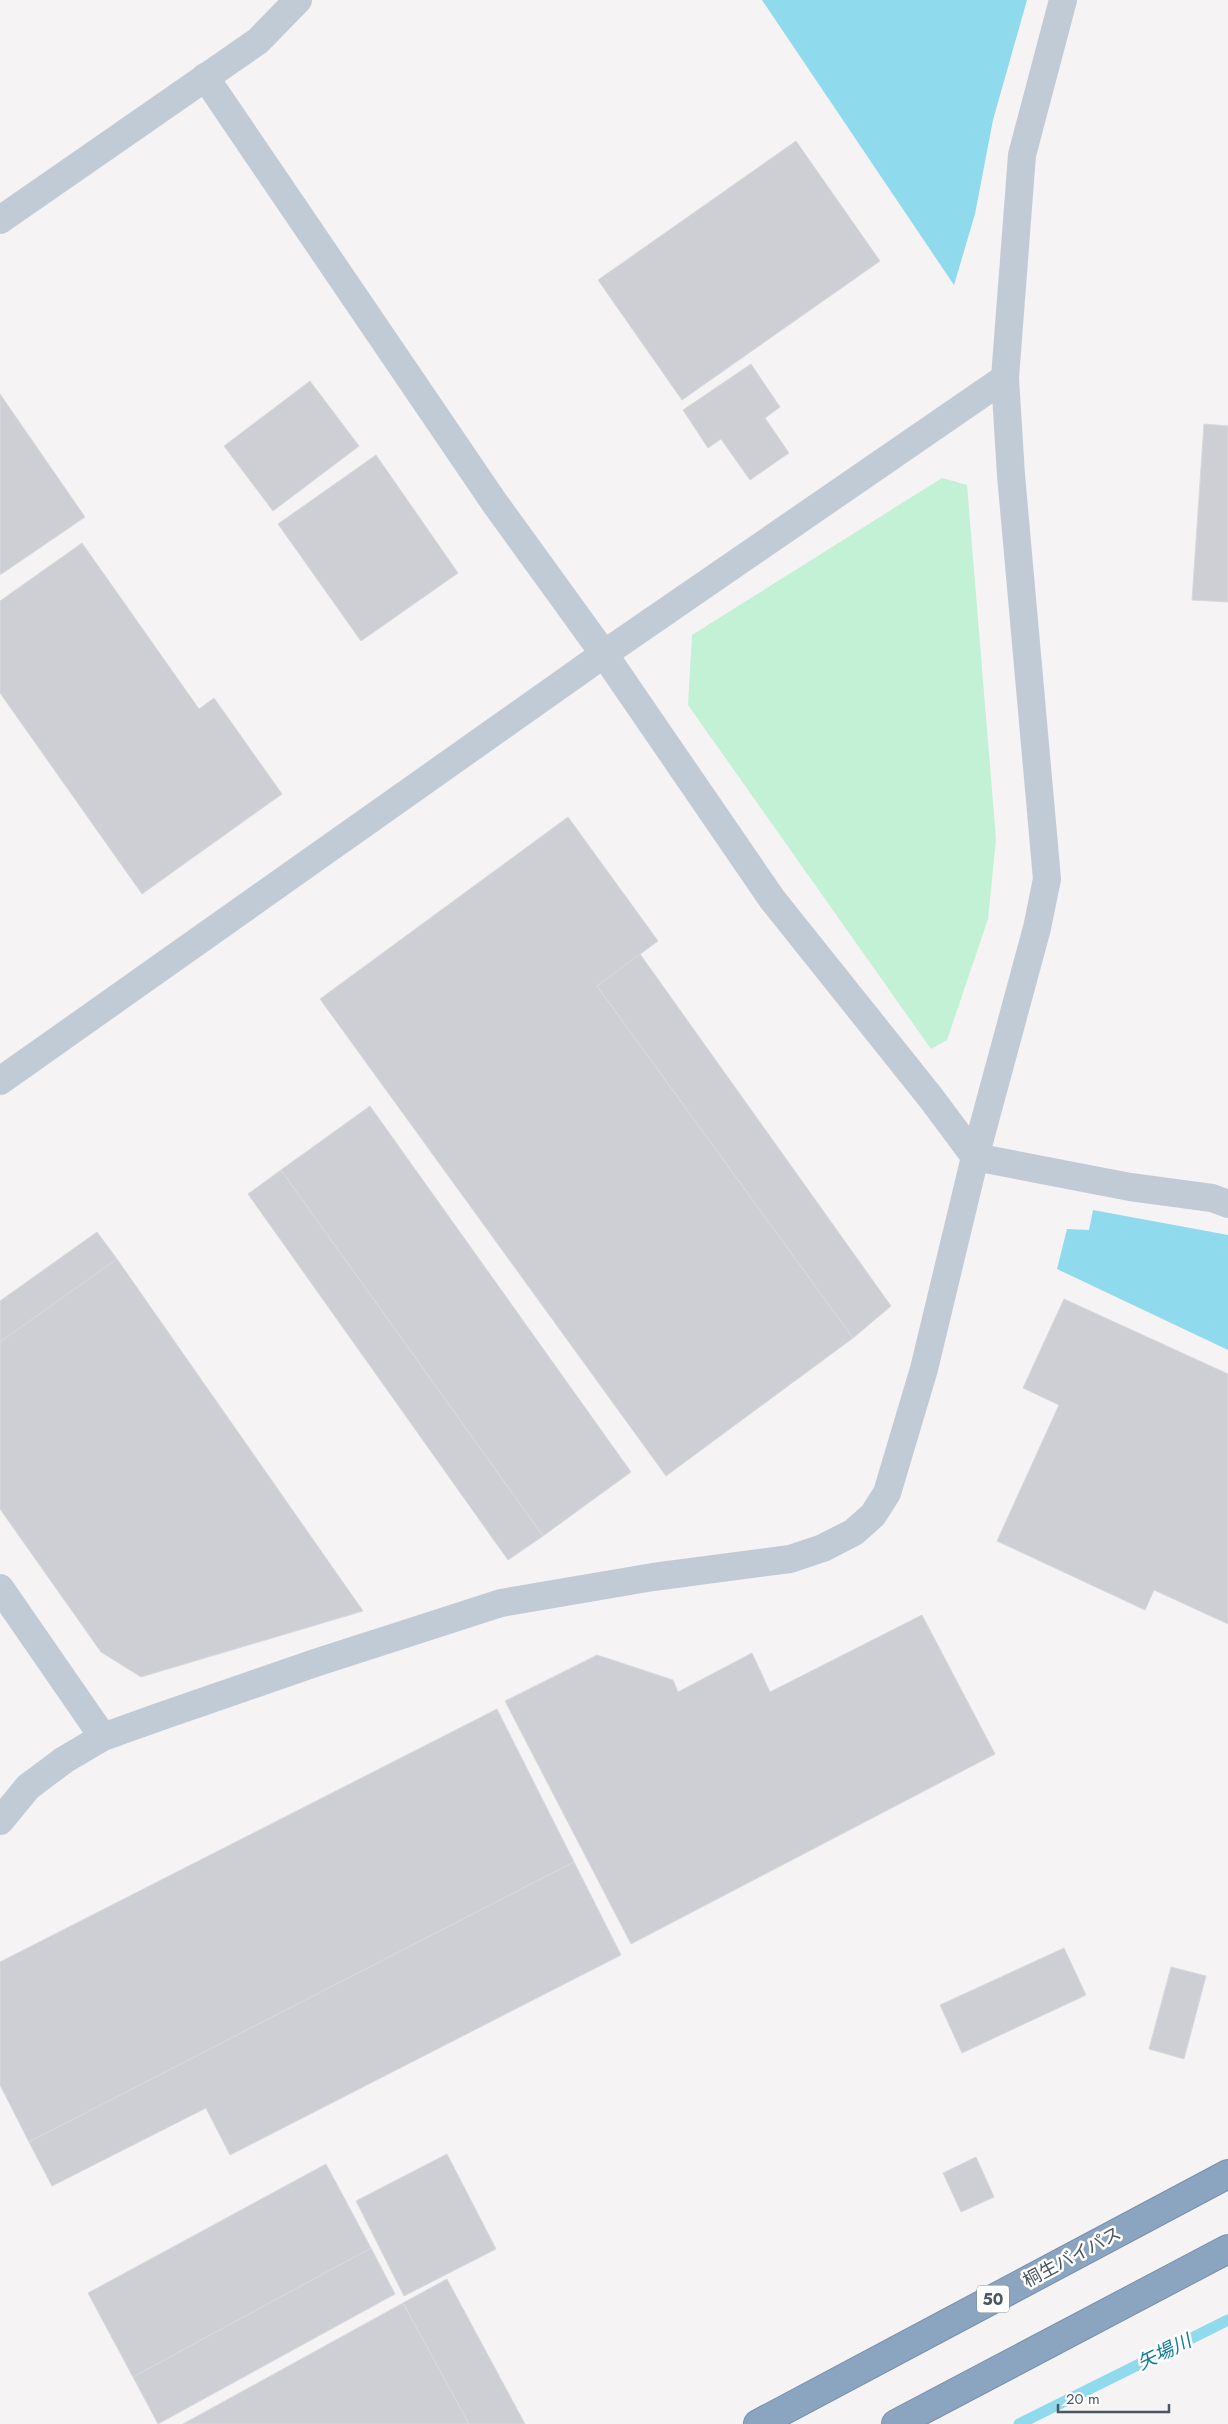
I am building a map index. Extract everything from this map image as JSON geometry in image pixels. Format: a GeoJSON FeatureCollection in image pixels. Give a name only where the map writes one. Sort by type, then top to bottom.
{"type":"FeatureCollection","features":[{"type":"Feature","properties":{"kind":"highway","name":"桐生バイパス"},"geometry":{"type":"LineString","coordinates":[[758,2424],[1228,2174]]}},
{"type":"Feature","properties":{"kind":"highway"},"geometry":{"type":"LineString","coordinates":[[896,2424],[1228,2249]]}},
{"type":"Feature","properties":{"kind":"street"},"geometry":{"type":"LineString","coordinates":[[0,220],[258,41],[298,0]]}},
{"type":"Feature","properties":{"kind":"street"},"geometry":{"type":"LineString","coordinates":[[0,1821],[28,1787],[64,1760],[103,1737],[315,1663],[501,1603],[653,1577],[790,1559],[823,1548],[854,1532],[873,1515],[887,1492],[924,1369],[975,1157],[1038,928],[1047,879],[1011,475],[1005,378],[1022,154],[1063,0]]}},
{"type":"Feature","properties":{"kind":"street"},"geometry":{"type":"LineString","coordinates":[[204,77],[494,502],[604,654],[772,899],[931,1098],[975,1157],[1130,1187],[1212,1198],[1228,1204]]}},
{"type":"Feature","properties":{"kind":"street"},"geometry":{"type":"LineString","coordinates":[[0,1081],[604,654],[1005,378]]}},
{"type":"Feature","properties":{"kind":"street"},"geometry":{"type":"LineString","coordinates":[[0,1588],[103,1737]]}},
{"type":"Feature","properties":{"kind":"green space"},"geometry":{"type":"Polygon","coordinates":[[[942,478],[967,485],[996,839],[988,919],[947,1040],[931,1049],[688,705],[692,635],[942,478]]]}},
{"type":"Feature","properties":{"kind":"water"},"geometry":{"type":"Polygon","coordinates":[[[762,0],[1027,0],[993,120],[975,214],[954,285],[762,0]]]}},
{"type":"Feature","properties":{"kind":"water"},"geometry":{"type":"Polygon","coordinates":[[[1093,1210],[1228,1235],[1228,1350],[1057,1269],[1067,1229],[1089,1230],[1093,1210]]]}},
{"type":"Feature","properties":{"kind":"building"},"geometry":{"type":"Polygon","coordinates":[[[796,141],[880,261],[682,400],[598,280],[796,141]]]}},
{"type":"Feature","properties":{"kind":"building"},"geometry":{"type":"Polygon","coordinates":[[[751,364],[780,407],[765,418],[789,453],[750,480],[721,439],[708,448],[683,410],[751,364]]]}},
{"type":"Feature","properties":{"kind":"building"},"geometry":{"type":"Polygon","coordinates":[[[310,381],[359,446],[273,511],[224,446],[310,381]]]}},
{"type":"Feature","properties":{"kind":"building"},"geometry":{"type":"Polygon","coordinates":[[[0,394],[85,517],[0,575],[0,394]]]}},
{"type":"Feature","properties":{"kind":"building"},"geometry":{"type":"Polygon","coordinates":[[[1204,424],[1228,426],[1228,602],[1192,600],[1204,424]]]}},
{"type":"Feature","properties":{"kind":"building"},"geometry":{"type":"Polygon","coordinates":[[[376,455],[458,573],[361,641],[278,524],[376,455]]]}},
{"type":"Feature","properties":{"kind":"building"},"geometry":{"type":"Polygon","coordinates":[[[82,543],[199,709],[214,698],[282,794],[142,894],[0,693],[0,601],[82,543]]]}},
{"type":"Feature","properties":{"kind":"building"},"geometry":{"type":"Polygon","coordinates":[[[568,817],[658,941],[597,986],[853,1338],[666,1476],[320,999],[568,817]]]}},
{"type":"Feature","properties":{"kind":"building"},"geometry":{"type":"Polygon","coordinates":[[[640,954],[891,1306],[853,1338],[597,986],[640,954]]]}},
{"type":"Feature","properties":{"kind":"building"},"geometry":{"type":"Polygon","coordinates":[[[370,1106],[631,1472],[543,1536],[281,1170],[370,1106]]]}},
{"type":"Feature","properties":{"kind":"building"},"geometry":{"type":"Polygon","coordinates":[[[281,1170],[543,1536],[508,1560],[248,1194],[281,1170]]]}},
{"type":"Feature","properties":{"kind":"building"},"geometry":{"type":"Polygon","coordinates":[[[97,1232],[117,1259],[0,1342],[0,1301],[97,1232]]]}},
{"type":"Feature","properties":{"kind":"building"},"geometry":{"type":"Polygon","coordinates":[[[117,1259],[363,1611],[141,1677],[101,1652],[0,1509],[0,1342],[117,1259]]]}},
{"type":"Feature","properties":{"kind":"building"},"geometry":{"type":"Polygon","coordinates":[[[1064,1299],[1228,1374],[1228,1624],[1154,1590],[1145,1610],[997,1541],[1059,1405],[1023,1388],[1064,1299]]]}},
{"type":"Feature","properties":{"kind":"building"},"geometry":{"type":"Polygon","coordinates":[[[922,1615],[995,1754],[631,1944],[505,1701],[597,1655],[673,1680],[678,1692],[752,1653],[770,1692],[922,1615]]]}},
{"type":"Feature","properties":{"kind":"building"},"geometry":{"type":"Polygon","coordinates":[[[497,1709],[574,1862],[29,2142],[0,2085],[0,1962],[497,1709]]]}},
{"type":"Feature","properties":{"kind":"building"},"geometry":{"type":"Polygon","coordinates":[[[574,1862],[621,1955],[230,2155],[206,2108],[52,2186],[29,2142],[574,1862]]]}},
{"type":"Feature","properties":{"kind":"building"},"geometry":{"type":"Polygon","coordinates":[[[1064,1948],[1086,1995],[962,2053],[940,2005],[1064,1948]]]}},
{"type":"Feature","properties":{"kind":"building"},"geometry":{"type":"Polygon","coordinates":[[[1171,1967],[1206,1976],[1184,2059],[1149,2049],[1171,1967]]]}},
{"type":"Feature","properties":{"kind":"building"},"geometry":{"type":"Polygon","coordinates":[[[447,2154],[496,2249],[404,2296],[356,2201],[447,2154]]]}},
{"type":"Feature","properties":{"kind":"building"},"geometry":{"type":"Polygon","coordinates":[[[976,2157],[994,2197],[961,2212],[943,2173],[976,2157]]]}},
{"type":"Feature","properties":{"kind":"building"},"geometry":{"type":"Polygon","coordinates":[[[326,2164],[371,2248],[133,2377],[88,2293],[326,2164]]]}},
{"type":"Feature","properties":{"kind":"building"},"geometry":{"type":"Polygon","coordinates":[[[371,2248],[395,2294],[158,2424],[133,2377],[371,2248]]]}},
{"type":"Feature","properties":{"kind":"building"},"geometry":{"type":"Polygon","coordinates":[[[447,2279],[525,2424],[469,2424],[403,2303],[447,2279]]]}},
{"type":"Feature","properties":{"kind":"building"},"geometry":{"type":"Polygon","coordinates":[[[403,2303],[469,2424],[183,2424],[403,2303]]]}},
{"type":"Feature","properties":{"kind":"waterway","name":"矢場川"},"geometry":{"type":"LineString","coordinates":[[1019,2424],[1228,2320]]}}]}
